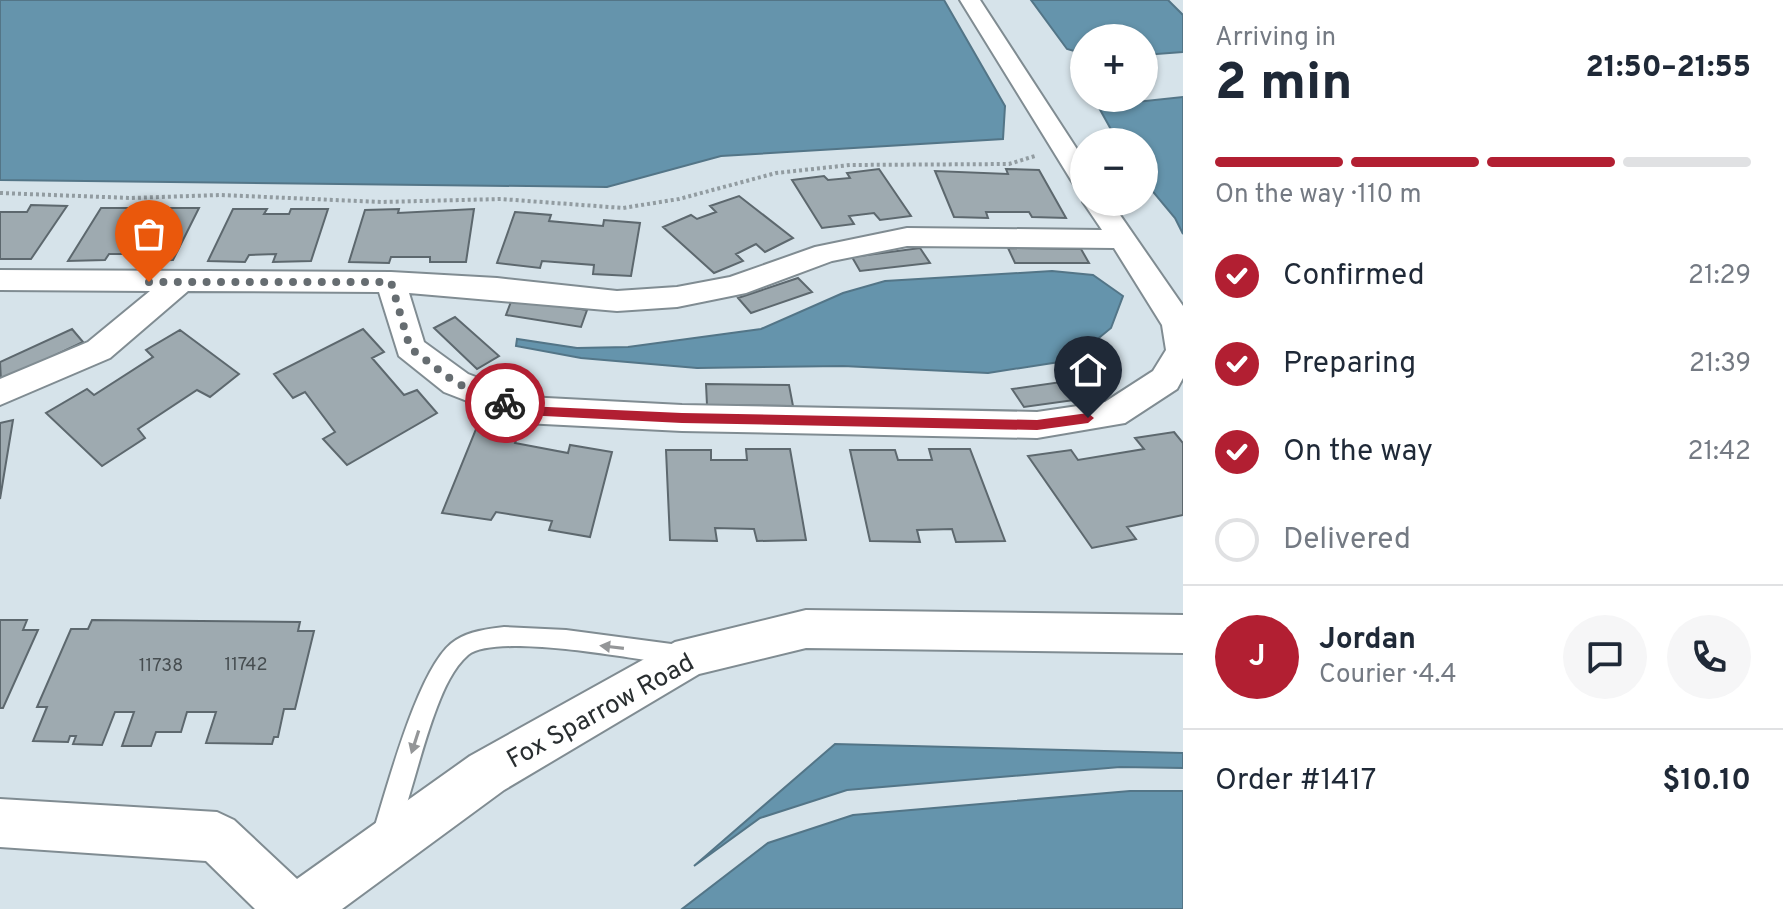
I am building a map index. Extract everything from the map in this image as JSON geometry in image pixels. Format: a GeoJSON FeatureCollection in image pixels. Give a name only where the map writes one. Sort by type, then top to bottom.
{"type":"FeatureCollection","features":[{"type":"Feature","properties":{"kind":"street"},"geometry":{"type":"LineString","coordinates":[[970,0],[1070,158]]}},
{"type":"Feature","properties":{"kind":"street"},"geometry":{"type":"LineString","coordinates":[[391,282],[410,348],[456,383],[524,410],[682,418],[1037,425],[1113,414],[1165,380],[1182,350],[1178,325],[1106,216]]}},
{"type":"Feature","properties":{"kind":"street"},"geometry":{"type":"LineString","coordinates":[[0,280],[391,282],[497,288],[617,301],[677,297],[735,286],[825,253],[907,237],[1121,239]]}},
{"type":"Feature","properties":{"kind":"street"},"geometry":{"type":"LineString","coordinates":[[0,393],[99,350],[178,283]]}},
{"type":"Feature","properties":{"kind":"street","name":"Fox Sparrow Road"},"geometry":{"type":"LineString","coordinates":[[299,909],[487,773],[690,656],[806,629],[1183,634]]}},
{"type":"Feature","properties":{"kind":"street"},"geometry":{"type":"LineString","coordinates":[[0,823],[217,837],[291,909]]}},
{"type":"Feature","properties":{"kind":"lane"},"geometry":{"type":"LineString","coordinates":[[378,852],[434,684],[462,647],[499,634],[690,656]]}},
{"type":"Feature","properties":{"kind":"path"},"geometry":{"type":"LineString","coordinates":[[0,193],[131,198],[221,195],[381,202],[501,199],[623,208],[679,199],[761,176],[838,166],[1009,164],[1061,144]]}},
{"type":"Feature","properties":{"kind":"water"},"geometry":{"type":"Polygon","coordinates":[[[0,0],[944,0],[1005,106],[1003,139],[721,156],[607,187],[0,180],[0,0]]]}},
{"type":"Feature","properties":{"kind":"water"},"geometry":{"type":"Polygon","coordinates":[[[1031,0],[1168,0],[1183,15],[1183,52],[1158,54],[1158,24],[1070,24],[1070,50],[1031,0]]]}},
{"type":"Feature","properties":{"kind":"water"},"geometry":{"type":"Polygon","coordinates":[[[1183,97],[1183,234],[1175,218],[1158,198],[1158,128],[1110,128],[1101,112],[1158,112],[1158,100],[1183,97]]]}},
{"type":"Feature","properties":{"kind":"water"},"geometry":{"type":"Polygon","coordinates":[[[1052,271],[1093,275],[1123,296],[1111,328],[1072,360],[988,373],[843,366],[697,368],[581,358],[516,346],[517,339],[577,348],[628,347],[761,329],[843,293],[885,281],[1052,271]]]}},
{"type":"Feature","properties":{"kind":"water"},"geometry":{"type":"Polygon","coordinates":[[[835,744],[1183,753],[1183,768],[1120,767],[847,790],[760,818],[694,866],[835,744]]]}},
{"type":"Feature","properties":{"kind":"water"},"geometry":{"type":"Polygon","coordinates":[[[1130,791],[1183,791],[1183,909],[682,909],[768,843],[853,815],[1130,791]]]}},
{"type":"Feature","properties":{"kind":"building"},"geometry":{"type":"Polygon","coordinates":[[[879,169],[911,216],[880,220],[874,213],[849,216],[854,224],[822,228],[792,180],[824,176],[828,180],[850,178],[847,173],[879,169]]]}},
{"type":"Feature","properties":{"kind":"building"},"geometry":{"type":"Polygon","coordinates":[[[1006,169],[1039,170],[1066,218],[1032,217],[1029,212],[986,212],[988,218],[954,217],[935,171],[1008,174],[1006,169]]]}},
{"type":"Feature","properties":{"kind":"building"},"geometry":{"type":"Polygon","coordinates":[[[739,196],[793,238],[765,252],[756,244],[736,254],[743,261],[714,273],[663,227],[691,215],[697,219],[716,212],[710,206],[739,196]]]}},
{"type":"Feature","properties":{"kind":"building"},"geometry":{"type":"Polygon","coordinates":[[[31,205],[67,206],[31,259],[0,259],[0,212],[27,212],[31,205]]]}},
{"type":"Feature","properties":{"kind":"building"},"geometry":{"type":"Polygon","coordinates":[[[101,208],[136,208],[133,213],[157,214],[160,208],[199,208],[173,260],[134,261],[138,254],[109,254],[105,260],[68,261],[101,208]]]}},
{"type":"Feature","properties":{"kind":"building"},"geometry":{"type":"Polygon","coordinates":[[[233,209],[267,209],[264,214],[289,214],[291,209],[328,209],[311,261],[273,262],[276,254],[249,255],[245,262],[208,261],[233,209]]]}},
{"type":"Feature","properties":{"kind":"building"},"geometry":{"type":"Polygon","coordinates":[[[399,209],[398,213],[474,209],[466,262],[430,262],[430,257],[391,257],[389,263],[349,262],[365,210],[399,209]]]}},
{"type":"Feature","properties":{"kind":"building"},"geometry":{"type":"Polygon","coordinates":[[[515,212],[551,215],[549,221],[603,226],[604,220],[640,223],[631,276],[593,274],[594,265],[542,261],[540,268],[497,263],[515,212]]]}},
{"type":"Feature","properties":{"kind":"building"},"geometry":{"type":"Polygon","coordinates":[[[920,248],[930,263],[860,271],[852,257],[920,248]]]}},
{"type":"Feature","properties":{"kind":"building"},"geometry":{"type":"Polygon","coordinates":[[[1008,248],[1081,249],[1089,263],[1015,263],[1008,248]]]}},
{"type":"Feature","properties":{"kind":"building"},"geometry":{"type":"Polygon","coordinates":[[[798,278],[812,292],[751,313],[738,298],[798,278]]]}},
{"type":"Feature","properties":{"kind":"building"},"geometry":{"type":"Polygon","coordinates":[[[512,299],[587,310],[581,327],[506,315],[512,299]]]}},
{"type":"Feature","properties":{"kind":"building"},"geometry":{"type":"Polygon","coordinates":[[[455,317],[499,356],[477,369],[434,328],[455,317]]]}},
{"type":"Feature","properties":{"kind":"building"},"geometry":{"type":"Polygon","coordinates":[[[72,329],[83,342],[1,381],[0,362],[72,329]]]}},
{"type":"Feature","properties":{"kind":"building"},"geometry":{"type":"Polygon","coordinates":[[[363,329],[384,352],[372,358],[404,395],[417,390],[437,413],[347,465],[323,439],[335,432],[305,392],[293,398],[274,374],[363,329]]]}},
{"type":"Feature","properties":{"kind":"building"},"geometry":{"type":"Polygon","coordinates":[[[180,330],[239,374],[210,397],[197,390],[138,429],[145,438],[102,466],[46,413],[87,389],[94,395],[153,357],[146,350],[180,330]]]}},
{"type":"Feature","properties":{"kind":"building"},"geometry":{"type":"Polygon","coordinates":[[[1089,378],[1103,396],[1024,407],[1012,389],[1089,378]]]}},
{"type":"Feature","properties":{"kind":"building"},"geometry":{"type":"Polygon","coordinates":[[[706,384],[789,385],[793,406],[707,405],[706,384]]]}},
{"type":"Feature","properties":{"kind":"building"},"geometry":{"type":"Polygon","coordinates":[[[13,420],[0,499],[0,423],[13,420]]]}},
{"type":"Feature","properties":{"kind":"building"},"geometry":{"type":"Polygon","coordinates":[[[476,429],[518,435],[515,443],[568,453],[570,445],[612,452],[590,537],[549,530],[552,521],[496,512],[491,520],[442,513],[476,429]]]}},
{"type":"Feature","properties":{"kind":"building"},"geometry":{"type":"Polygon","coordinates":[[[1174,432],[1183,443],[1183,515],[1127,527],[1136,539],[1092,548],[1028,456],[1071,450],[1078,460],[1144,449],[1135,438],[1174,432]]]}},
{"type":"Feature","properties":{"kind":"building"},"geometry":{"type":"Polygon","coordinates":[[[746,449],[790,449],[806,540],[757,541],[754,529],[715,528],[717,541],[670,540],[666,450],[711,450],[711,460],[747,460],[746,449]]]}},
{"type":"Feature","properties":{"kind":"building"},"geometry":{"type":"Polygon","coordinates":[[[929,449],[970,449],[1005,541],[956,542],[952,529],[917,530],[920,542],[870,541],[850,450],[895,450],[898,460],[932,460],[929,449]]]}},
{"type":"Feature","properties":{"kind":"building"},"geometry":{"type":"Polygon","coordinates":[[[0,620],[27,620],[23,630],[38,630],[3,708],[0,708],[0,620]]]}},
{"type":"Feature","properties":{"kind":"building"},"geometry":{"type":"Polygon","coordinates":[[[92,620],[300,622],[298,631],[314,631],[295,709],[284,709],[278,737],[274,737],[272,744],[206,743],[216,712],[187,712],[181,732],[156,732],[151,746],[122,746],[134,712],[115,712],[102,745],[73,744],[76,736],[70,736],[68,742],[33,741],[47,707],[37,707],[71,629],[88,629],[92,620]]]}},
{"type":"Feature","properties":{"kind":"way so far"},"geometry":{"type":"LineString","coordinates":[[149,282],[391,282],[410,348],[456,383],[505,403]]}},
{"type":"Feature","properties":{"kind":"route"},"geometry":{"type":"LineString","coordinates":[[505,403],[524,410],[682,418],[1037,425],[1088,418]]}}]}
